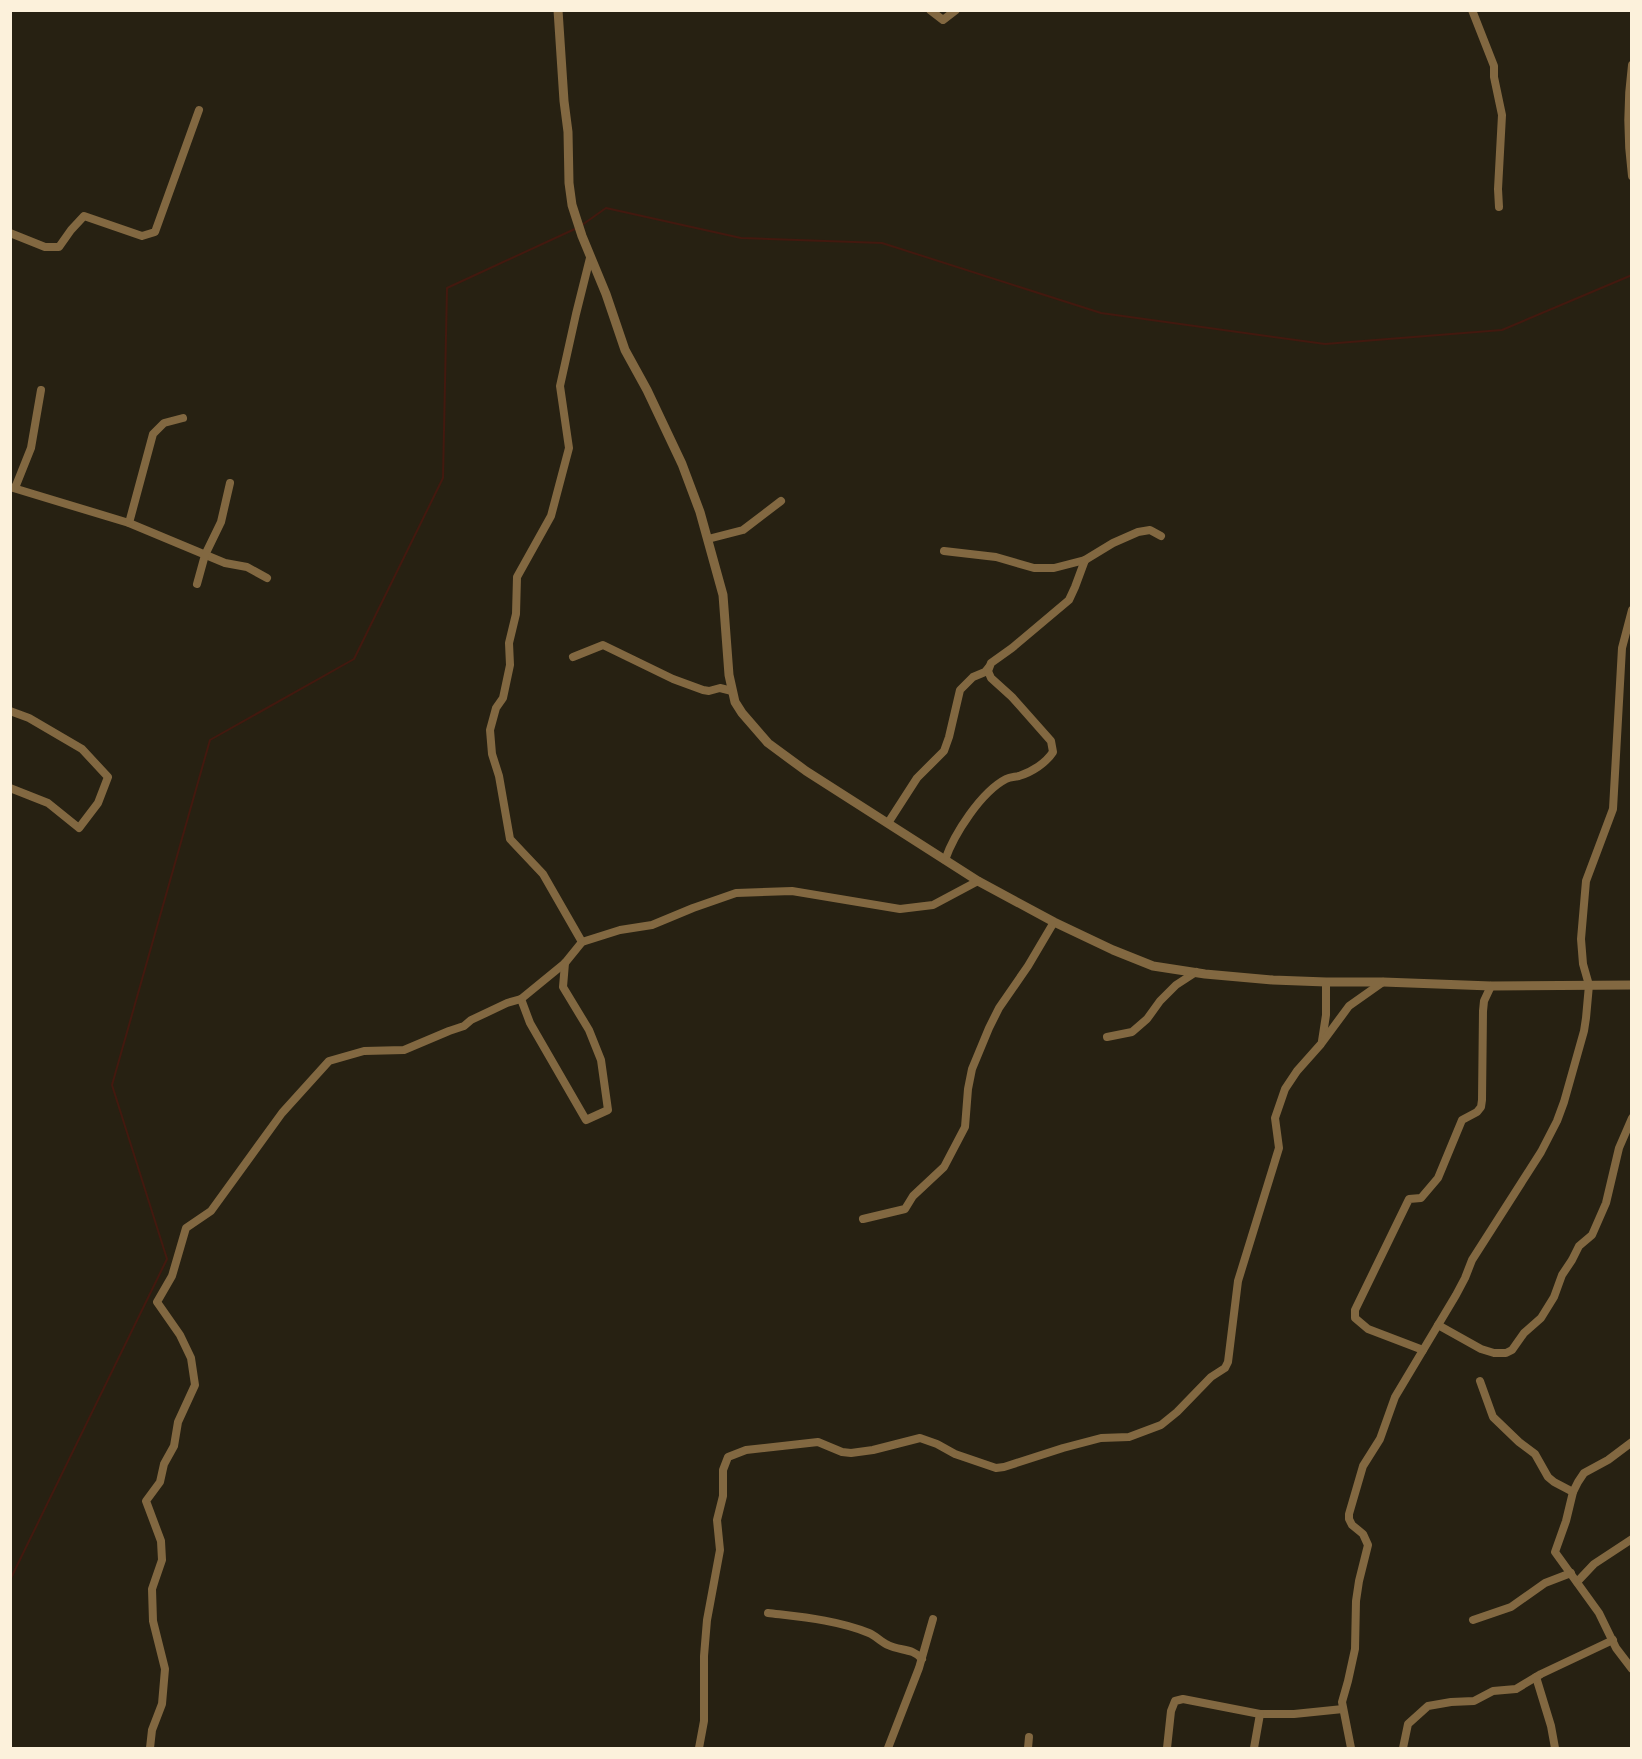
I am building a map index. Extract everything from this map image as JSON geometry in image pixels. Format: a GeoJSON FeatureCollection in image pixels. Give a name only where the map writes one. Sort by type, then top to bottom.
{"type":"FeatureCollection","features":[{"type":"Feature","properties":{"kind":"street"},"geometry":{"type":"LineString","coordinates":[[558,10],[572,205],[625,350],[682,464],[700,513],[723,595],[727,658],[735,702],[768,743],[806,771],[978,881],[1054,922],[1153,966],[1273,980],[1491,986],[1632,985]]}},
{"type":"Feature","properties":{"kind":"street"},"geometry":{"type":"LineString","coordinates":[[930,10],[943,21],[956,10]]}},
{"type":"Feature","properties":{"kind":"street"},"geometry":{"type":"LineString","coordinates":[[1472,10],[1494,66],[1502,115],[1499,207]]}},
{"type":"Feature","properties":{"kind":"street"},"geometry":{"type":"LineString","coordinates":[[1632,65],[1627,98],[1628,150],[1632,176]]}},
{"type":"Feature","properties":{"kind":"street"},"geometry":{"type":"LineString","coordinates":[[10,232],[45,248],[59,247],[84,216],[142,236],[155,232],[199,110]]}},
{"type":"Feature","properties":{"kind":"street"},"geometry":{"type":"LineString","coordinates":[[582,942],[543,874],[510,839],[499,776],[492,754],[490,730],[496,708],[503,698],[510,665],[509,643],[516,614],[517,577],[551,516],[569,448],[560,386],[591,258]]}},
{"type":"Feature","properties":{"kind":"street"},"geometry":{"type":"LineString","coordinates":[[41,390],[30,448],[13,487],[129,523],[225,563],[247,567],[267,578]]}},
{"type":"Feature","properties":{"kind":"street"},"geometry":{"type":"LineString","coordinates":[[129,523],[153,434],[164,423],[183,418]]}},
{"type":"Feature","properties":{"kind":"street"},"geometry":{"type":"LineString","coordinates":[[197,584],[206,555],[221,522],[231,483]]}},
{"type":"Feature","properties":{"kind":"street"},"geometry":{"type":"LineString","coordinates":[[708,539],[743,530],[781,501]]}},
{"type":"Feature","properties":{"kind":"street"},"geometry":{"type":"LineString","coordinates":[[944,551],[996,557],[1034,568],[1054,568],[1085,560],[1113,543],[1138,532],[1150,530],[1161,536]]}},
{"type":"Feature","properties":{"kind":"street"},"geometry":{"type":"LineString","coordinates":[[888,824],[917,778],[944,751],[960,690],[973,677],[985,672],[991,663],[1069,600],[1085,560]]}},
{"type":"Feature","properties":{"kind":"street"},"geometry":{"type":"LineString","coordinates":[[1351,1749],[1342,1702],[1355,1649],[1356,1601],[1368,1545],[1363,1534],[1352,1525],[1349,1514],[1363,1466],[1380,1439],[1395,1397],[1465,1278],[1472,1260],[1541,1152],[1564,1102],[1584,1031],[1589,985],[1583,964],[1581,939],[1584,894],[1586,881],[1613,808],[1622,648],[1632,610]]}},
{"type":"Feature","properties":{"kind":"street"},"geometry":{"type":"LineString","coordinates":[[573,657],[603,645],[673,679],[703,690],[720,688],[732,691]]}},
{"type":"Feature","properties":{"kind":"street"},"geometry":{"type":"LineString","coordinates":[[945,860],[950,846],[987,794],[1006,779],[1023,775],[1048,760],[1053,752],[1051,741],[1012,697],[991,678],[988,671],[990,666]]}},
{"type":"Feature","properties":{"kind":"street"},"geometry":{"type":"LineString","coordinates":[[10,711],[29,718],[82,748],[108,777],[98,802],[79,828],[48,803],[10,788]]}},
{"type":"Feature","properties":{"kind":"street"},"geometry":{"type":"LineString","coordinates":[[150,1749],[152,1730],[162,1704],[165,1670],[153,1621],[152,1589],[162,1560],[161,1541],[146,1502],[160,1482],[164,1464],[174,1446],[178,1422],[195,1385],[191,1358],[180,1335],[157,1302],[172,1276],[186,1228],[211,1211],[282,1113],[329,1061],[364,1051],[404,1050],[464,1026],[471,1020],[521,999],[565,963],[582,942],[620,930],[652,925],[736,893],[792,891],[900,909],[933,905],[978,881]]}},
{"type":"Feature","properties":{"kind":"street"},"geometry":{"type":"LineString","coordinates":[[863,1219],[905,1209],[913,1196],[944,1167],[965,1127],[972,1069],[989,1028],[999,1008],[1028,966],[1054,922]]}},
{"type":"Feature","properties":{"kind":"street"},"geometry":{"type":"LineString","coordinates":[[521,999],[530,1023],[586,1120],[608,1110],[601,1060],[589,1030],[563,987],[565,963]]}},
{"type":"Feature","properties":{"kind":"street"},"geometry":{"type":"LineString","coordinates":[[1107,1037],[1132,1032],[1147,1019],[1176,984],[1196,972]]}},
{"type":"Feature","properties":{"kind":"street"},"geometry":{"type":"LineString","coordinates":[[1321,1044],[1326,1015],[1326,982]]}},
{"type":"Feature","properties":{"kind":"street"},"geometry":{"type":"LineString","coordinates":[[699,1749],[704,1721],[704,1656],[707,1620],[720,1550],[717,1520],[723,1496],[723,1470],[728,1457],[746,1450],[818,1442],[842,1452],[851,1453],[920,1438],[938,1444],[955,1454],[996,1467],[1004,1467],[1101,1438],[1129,1437],[1161,1425],[1211,1377],[1225,1368],[1228,1362],[1238,1281],[1279,1148],[1275,1118],[1285,1089],[1349,1006],[1383,982]]}},
{"type":"Feature","properties":{"kind":"street"},"geometry":{"type":"LineString","coordinates":[[1423,1350],[1368,1329],[1355,1318],[1355,1310],[1409,1198],[1420,1198],[1438,1178],[1462,1120],[1477,1112],[1481,1107],[1482,1011],[1491,986]]}},
{"type":"Feature","properties":{"kind":"street"},"geometry":{"type":"LineString","coordinates":[[1438,1325],[1481,1349],[1494,1353],[1506,1353],[1512,1350],[1524,1333],[1540,1318],[1554,1297],[1562,1275],[1579,1246],[1592,1236],[1606,1203],[1619,1148],[1632,1118]]}},
{"type":"Feature","properties":{"kind":"street"},"geometry":{"type":"LineString","coordinates":[[1479,1381],[1493,1417],[1535,1454],[1548,1477],[1573,1492]]}},
{"type":"Feature","properties":{"kind":"street"},"geometry":{"type":"LineString","coordinates":[[1632,1442],[1608,1460],[1584,1473],[1573,1492],[1555,1552],[1599,1613],[1616,1648],[1632,1669]]}},
{"type":"Feature","properties":{"kind":"street"},"geometry":{"type":"LineString","coordinates":[[1577,1582],[1594,1564],[1632,1539]]}},
{"type":"Feature","properties":{"kind":"street"},"geometry":{"type":"LineString","coordinates":[[1473,1620],[1511,1606],[1545,1582],[1571,1573]]}},
{"type":"Feature","properties":{"kind":"street"},"geometry":{"type":"LineString","coordinates":[[768,1612],[811,1618],[857,1629],[871,1634],[886,1645],[914,1651],[922,1659]]}},
{"type":"Feature","properties":{"kind":"street"},"geometry":{"type":"LineString","coordinates":[[888,1749],[922,1659],[933,1619]]}},
{"type":"Feature","properties":{"kind":"street"},"geometry":{"type":"LineString","coordinates":[[1403,1749],[1408,1724],[1428,1706],[1474,1701],[1493,1691],[1516,1689],[1613,1640]]}},
{"type":"Feature","properties":{"kind":"street"},"geometry":{"type":"LineString","coordinates":[[1536,1677],[1551,1726],[1555,1749]]}},
{"type":"Feature","properties":{"kind":"street"},"geometry":{"type":"LineString","coordinates":[[1167,1749],[1171,1711],[1175,1701],[1183,1699],[1260,1714],[1294,1714],[1343,1709]]}},
{"type":"Feature","properties":{"kind":"street"},"geometry":{"type":"LineString","coordinates":[[1254,1749],[1260,1714]]}},
{"type":"Feature","properties":{"kind":"street"},"geometry":{"type":"LineString","coordinates":[[1028,1749],[1029,1737]]}},
{"type":"Feature","properties":{"kind":"waterway"},"geometry":{"type":"LineString","coordinates":[[582,225],[606,208],[741,238],[882,243],[1101,313],[1325,344],[1502,330],[1632,275]]}},
{"type":"Feature","properties":{"kind":"waterway"},"geometry":{"type":"LineString","coordinates":[[10,1580],[167,1259],[112,1085],[210,740],[354,659],[443,478],[447,288],[577,228]]}}]}
